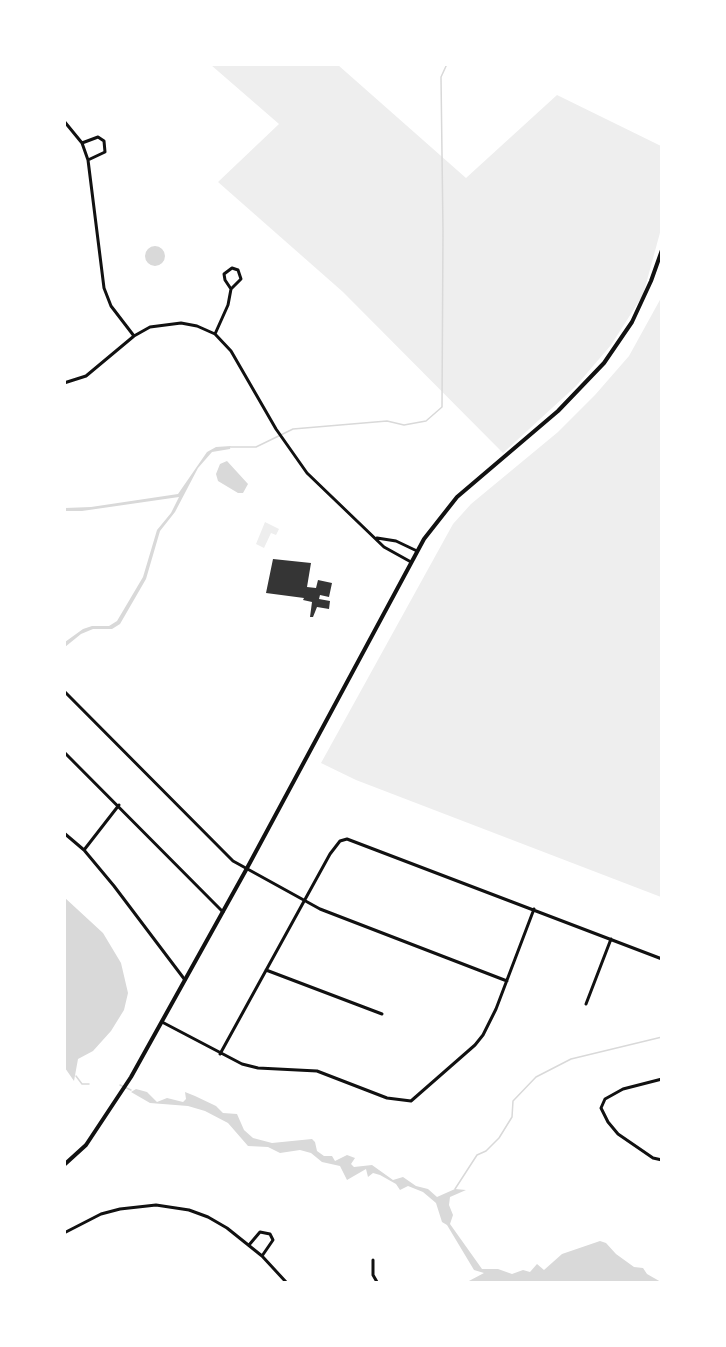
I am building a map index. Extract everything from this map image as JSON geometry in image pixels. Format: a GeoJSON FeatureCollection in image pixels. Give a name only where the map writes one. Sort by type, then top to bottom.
{"type":"FeatureCollection","features":[{"type":"Feature","properties":{"kind":"main road"},"geometry":{"type":"LineString","coordinates":[[64,1165],[86,1145],[106,1117],[162,1022],[417,551],[457,497],[549,419],[604,363],[640,307],[662,250]]}},
{"type":"Feature","properties":{"kind":"street"},"geometry":{"type":"LineString","coordinates":[[64,121],[82,143],[88,160],[101,279],[111,306],[134,336]]}},
{"type":"Feature","properties":{"kind":"street"},"geometry":{"type":"LineString","coordinates":[[82,143],[98,137],[104,141],[105,152],[88,160]]}},
{"type":"Feature","properties":{"kind":"street"},"geometry":{"type":"LineString","coordinates":[[215,334],[228,305],[231,288],[241,279],[238,270],[232,268],[224,274],[231,288]]}},
{"type":"Feature","properties":{"kind":"street"},"geometry":{"type":"LineString","coordinates":[[64,383],[86,376],[134,336],[150,327],[181,322],[215,334],[231,351],[301,466],[384,547],[411,562]]}},
{"type":"Feature","properties":{"kind":"street"},"geometry":{"type":"LineString","coordinates":[[375,537],[396,541],[417,551]]}},
{"type":"Feature","properties":{"kind":"street"},"geometry":{"type":"LineString","coordinates":[[64,691],[215,845],[246,870],[304,901],[507,981]]}},
{"type":"Feature","properties":{"kind":"street"},"geometry":{"type":"LineString","coordinates":[[64,752],[223,912]]}},
{"type":"Feature","properties":{"kind":"street"},"geometry":{"type":"LineString","coordinates":[[84,850],[119,806]]}},
{"type":"Feature","properties":{"kind":"street"},"geometry":{"type":"LineString","coordinates":[[64,833],[84,850],[185,980]]}},
{"type":"Feature","properties":{"kind":"street"},"geometry":{"type":"LineString","coordinates":[[220,1054],[334,846],[347,839],[662,959]]}},
{"type":"Feature","properties":{"kind":"street"},"geometry":{"type":"LineString","coordinates":[[162,1022],[220,1054],[258,1068],[317,1071],[387,1098],[411,1101],[475,1045],[490,1022],[534,909]]}},
{"type":"Feature","properties":{"kind":"street"},"geometry":{"type":"LineString","coordinates":[[586,1004],[611,939]]}},
{"type":"Feature","properties":{"kind":"street"},"geometry":{"type":"LineString","coordinates":[[266,970],[382,1014]]}},
{"type":"Feature","properties":{"kind":"street"},"geometry":{"type":"LineString","coordinates":[[662,1079],[623,1089],[606,1099],[601,1108],[608,1122],[618,1134],[653,1158],[662,1160]]}},
{"type":"Feature","properties":{"kind":"street"},"geometry":{"type":"LineString","coordinates":[[64,1233],[101,1214],[140,1205],[189,1210],[208,1217],[249,1245],[286,1282]]}},
{"type":"Feature","properties":{"kind":"street"},"geometry":{"type":"LineString","coordinates":[[249,1245],[260,1232],[270,1234],[273,1240],[262,1256]]}},
{"type":"Feature","properties":{"kind":"street"},"geometry":{"type":"LineString","coordinates":[[373,1260],[373,1275],[377,1282]]}},
{"type":"Feature","properties":{"kind":"shaded area"},"geometry":{"type":"Polygon","coordinates":[[[211,65],[338,65],[466,178],[557,95],[661,146],[661,229],[643,295],[611,345],[576,386],[503,453],[343,292],[218,182],[279,124],[211,65]]]}},
{"type":"Feature","properties":{"kind":"shaded area"},"geometry":{"type":"Polygon","coordinates":[[[155,246],[162,249],[165,256],[162,263],[155,266],[148,263],[145,256],[148,249],[155,246]]]}},
{"type":"Feature","properties":{"kind":"shaded area"},"geometry":{"type":"Polygon","coordinates":[[[661,298],[662,897],[356,780],[321,763],[453,524],[471,504],[558,432],[595,395],[629,356],[661,298]]]}},
{"type":"Feature","properties":{"kind":"shaded area"},"geometry":{"type":"Polygon","coordinates":[[[231,446],[230,449],[212,452],[198,468],[175,512],[160,531],[146,579],[120,624],[112,629],[93,629],[81,634],[65,647],[65,642],[83,629],[92,626],[109,626],[117,621],[143,577],[157,530],[171,513],[179,497],[82,511],[65,511],[65,508],[91,507],[178,494],[207,452],[216,447],[231,446]]]}},
{"type":"Feature","properties":{"kind":"shaded area"},"geometry":{"type":"Polygon","coordinates":[[[227,461],[248,484],[243,493],[238,493],[218,481],[216,474],[220,464],[227,461]]]}},
{"type":"Feature","properties":{"kind":"shaded area"},"geometry":{"type":"Polygon","coordinates":[[[265,522],[279,529],[276,535],[271,533],[264,548],[256,544],[265,522]]]}},
{"type":"Feature","properties":{"kind":"shaded area"},"geometry":{"type":"Polygon","coordinates":[[[64,897],[103,933],[121,963],[128,993],[124,1010],[111,1031],[93,1051],[78,1059],[74,1081],[65,1068],[64,897]]]}},
{"type":"Feature","properties":{"kind":"shaded area"},"geometry":{"type":"Polygon","coordinates":[[[136,1089],[147,1092],[157,1102],[167,1098],[183,1102],[186,1099],[185,1092],[216,1106],[223,1113],[237,1114],[244,1130],[253,1138],[272,1143],[312,1139],[317,1151],[324,1156],[332,1156],[335,1161],[347,1155],[355,1158],[351,1164],[354,1167],[372,1165],[393,1180],[403,1177],[416,1186],[428,1189],[437,1197],[455,1189],[466,1190],[450,1197],[449,1205],[453,1215],[450,1224],[482,1269],[498,1269],[512,1274],[523,1270],[530,1272],[537,1264],[544,1270],[562,1254],[600,1241],[606,1243],[616,1254],[634,1267],[643,1268],[647,1274],[661,1282],[467,1282],[484,1273],[474,1270],[447,1225],[442,1222],[436,1203],[423,1192],[408,1186],[400,1190],[396,1184],[380,1175],[373,1173],[368,1177],[366,1169],[347,1180],[340,1166],[322,1162],[311,1153],[300,1150],[280,1153],[268,1147],[248,1146],[228,1123],[205,1111],[188,1106],[150,1103],[131,1092],[136,1089]]]}},
{"type":"Feature","properties":{"kind":"building"},"geometry":{"type":"Polygon","coordinates":[[[273,559],[311,563],[307,587],[316,588],[318,580],[332,583],[329,597],[320,595],[319,599],[330,601],[329,609],[317,607],[313,617],[310,617],[312,602],[303,600],[304,598],[266,593],[273,559]]]}},
{"type":"Feature","properties":{"kind":"waterway"},"geometry":{"type":"LineString","coordinates":[[231,447],[256,447],[293,429],[387,421],[404,425],[426,421],[442,407],[441,77],[447,64]]}},
{"type":"Feature","properties":{"kind":"waterway"},"geometry":{"type":"LineString","coordinates":[[455,1189],[477,1155],[486,1151],[499,1138],[512,1117],[513,1101],[536,1077],[571,1059],[662,1037]]}},
{"type":"Feature","properties":{"kind":"waterway"},"geometry":{"type":"LineString","coordinates":[[76,1076],[82,1084],[89,1084]]}},
{"type":"Feature","properties":{"kind":"waterway"},"geometry":{"type":"LineString","coordinates":[[120,1085],[131,1090]]}}]}
